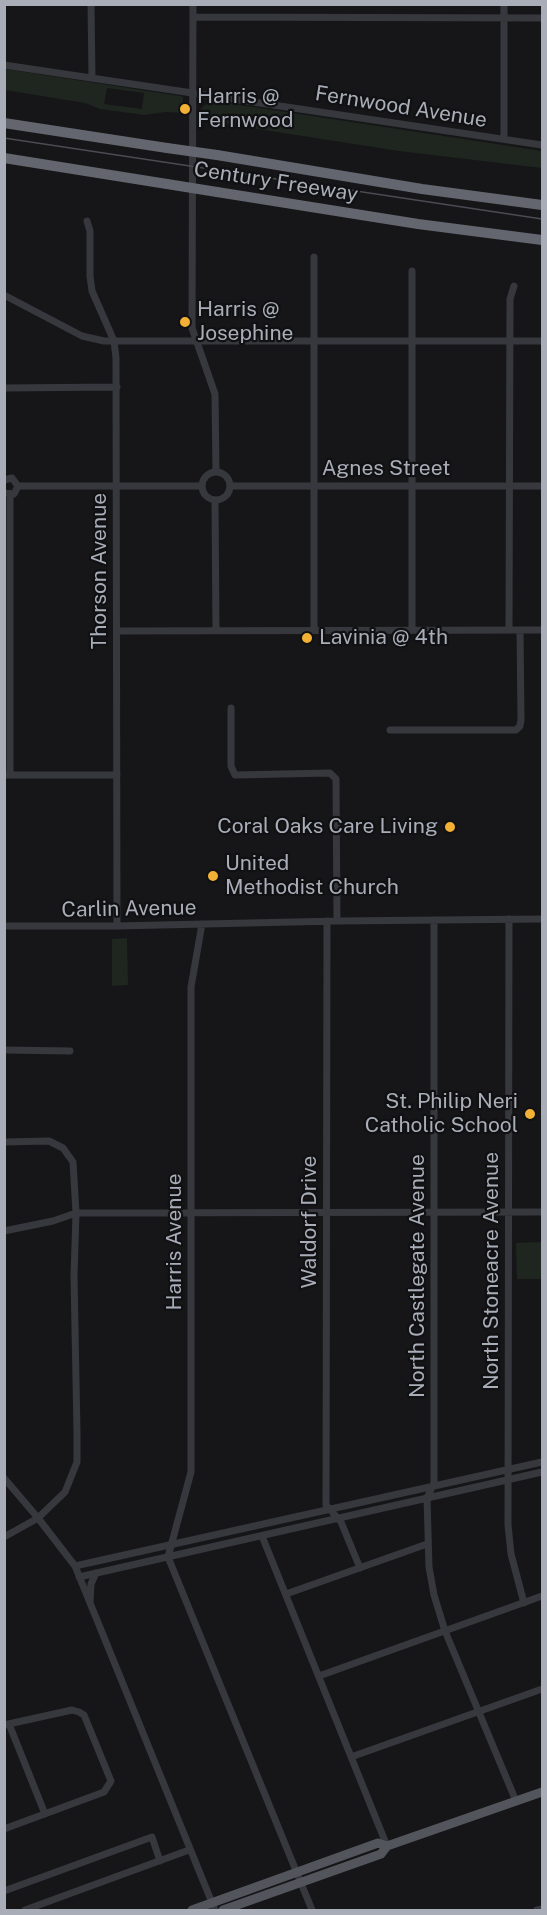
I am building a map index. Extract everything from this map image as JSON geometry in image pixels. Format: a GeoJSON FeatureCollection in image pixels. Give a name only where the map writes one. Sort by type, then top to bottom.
{"type":"FeatureCollection","features":[{"type":"Feature","properties":{"kind":"highway","name":"Century Freeway"},"geometry":{"type":"LineString","coordinates":[[4,123],[422,189],[543,205]]}},
{"type":"Feature","properties":{"kind":"highway","name":"Century Freeway"},"geometry":{"type":"LineString","coordinates":[[4,158],[418,224],[543,240]]}},
{"type":"Feature","properties":{"kind":"main road"},"geometry":{"type":"LineString","coordinates":[[223,1911],[381,1854],[387,1846],[543,1792]]}},
{"type":"Feature","properties":{"kind":"main road"},"geometry":{"type":"LineString","coordinates":[[192,1911],[213,1907],[296,1872],[331,1862],[378,1843],[387,1846]]}},
{"type":"Feature","properties":{"kind":"street"},"geometry":{"type":"LineString","coordinates":[[91,4],[92,78]]}},
{"type":"Feature","properties":{"kind":"street"},"geometry":{"type":"LineString","coordinates":[[193,4],[192,328],[215,394],[216,472]]}},
{"type":"Feature","properties":{"kind":"street"},"geometry":{"type":"LineString","coordinates":[[504,4],[504,139]]}},
{"type":"Feature","properties":{"kind":"street"},"geometry":{"type":"LineString","coordinates":[[193,17],[543,18]]}},
{"type":"Feature","properties":{"kind":"street","name":"Fernwood Avenue"},"geometry":{"type":"LineString","coordinates":[[4,64],[543,145]]}},
{"type":"Feature","properties":{"kind":"street","name":"Thorson Avenue"},"geometry":{"type":"LineString","coordinates":[[87,221],[90,231],[92,291],[114,341],[117,387],[117,926]]}},
{"type":"Feature","properties":{"kind":"street"},"geometry":{"type":"LineString","coordinates":[[314,257],[314,630]]}},
{"type":"Feature","properties":{"kind":"street"},"geometry":{"type":"LineString","coordinates":[[412,271],[412,630]]}},
{"type":"Feature","properties":{"kind":"street"},"geometry":{"type":"LineString","coordinates":[[509,630],[510,299],[514,286]]}},
{"type":"Feature","properties":{"kind":"street"},"geometry":{"type":"LineString","coordinates":[[4,296],[82,336],[100,341],[543,341]]}},
{"type":"Feature","properties":{"kind":"street"},"geometry":{"type":"LineString","coordinates":[[4,388],[117,387]]}},
{"type":"Feature","properties":{"kind":"street"},"geometry":{"type":"LineString","coordinates":[[216,472],[227,478],[230,486],[225,497],[215,500],[207,497],[202,486],[208,475],[216,472]]}},
{"type":"Feature","properties":{"kind":"street"},"geometry":{"type":"LineString","coordinates":[[4,480],[12,478],[18,486]]}},
{"type":"Feature","properties":{"kind":"street"},"geometry":{"type":"LineString","coordinates":[[18,486],[202,486]]}},
{"type":"Feature","properties":{"kind":"street"},"geometry":{"type":"LineString","coordinates":[[18,486],[16,492],[7,494],[7,775],[117,775]]}},
{"type":"Feature","properties":{"kind":"street","name":"Agnes Street"},"geometry":{"type":"LineString","coordinates":[[230,486],[543,486]]}},
{"type":"Feature","properties":{"kind":"street"},"geometry":{"type":"LineString","coordinates":[[215,500],[216,631]]}},
{"type":"Feature","properties":{"kind":"street"},"geometry":{"type":"LineString","coordinates":[[390,730],[510,731],[518,728],[521,720],[520,630]]}},
{"type":"Feature","properties":{"kind":"street"},"geometry":{"type":"LineString","coordinates":[[117,631],[543,630]]}},
{"type":"Feature","properties":{"kind":"street"},"geometry":{"type":"LineString","coordinates":[[231,708],[233,773],[238,776],[330,773],[334,776],[338,789],[337,921]]}},
{"type":"Feature","properties":{"kind":"street","name":"North Stoneacre Avenue"},"geometry":{"type":"LineString","coordinates":[[509,919],[508,1525],[511,1554],[524,1603]]}},
{"type":"Feature","properties":{"kind":"street","name":"Carlin Avenue"},"geometry":{"type":"LineString","coordinates":[[4,926],[543,919]]}},
{"type":"Feature","properties":{"kind":"street","name":"North Castlegate Avenue"},"geometry":{"type":"LineString","coordinates":[[432,1487],[434,1483],[434,920]]}},
{"type":"Feature","properties":{"kind":"street","name":"Waldorf Drive"},"geometry":{"type":"LineString","coordinates":[[327,921],[326,1505],[329,1509]]}},
{"type":"Feature","properties":{"kind":"street","name":"Harris Avenue"},"geometry":{"type":"LineString","coordinates":[[168,1557],[190,1477],[191,987],[202,924]]}},
{"type":"Feature","properties":{"kind":"street"},"geometry":{"type":"LineString","coordinates":[[4,1050],[70,1051]]}},
{"type":"Feature","properties":{"kind":"street"},"geometry":{"type":"LineString","coordinates":[[4,1142],[49,1142],[63,1148],[73,1162],[76,1213],[74,1276],[77,1462],[65,1492],[38,1518],[4,1537]]}},
{"type":"Feature","properties":{"kind":"street"},"geometry":{"type":"LineString","coordinates":[[4,1231],[52,1221],[76,1213],[543,1212]]}},
{"type":"Feature","properties":{"kind":"street"},"geometry":{"type":"LineString","coordinates":[[75,1566],[543,1462]]}},
{"type":"Feature","properties":{"kind":"street"},"geometry":{"type":"LineString","coordinates":[[79,1577],[543,1472]]}},
{"type":"Feature","properties":{"kind":"street"},"geometry":{"type":"LineString","coordinates":[[4,1478],[75,1566],[213,1907]]}},
{"type":"Feature","properties":{"kind":"street"},"geometry":{"type":"LineString","coordinates":[[432,1487],[427,1498],[427,1544],[434,1595],[445,1631],[516,1801]]}},
{"type":"Feature","properties":{"kind":"street"},"geometry":{"type":"LineString","coordinates":[[329,1509],[338,1518],[360,1568]]}},
{"type":"Feature","properties":{"kind":"street"},"geometry":{"type":"LineString","coordinates":[[262,1536],[387,1846]]}},
{"type":"Feature","properties":{"kind":"street"},"geometry":{"type":"LineString","coordinates":[[286,1594],[427,1544]]}},
{"type":"Feature","properties":{"kind":"street"},"geometry":{"type":"LineString","coordinates":[[168,1557],[312,1911]]}},
{"type":"Feature","properties":{"kind":"street"},"geometry":{"type":"LineString","coordinates":[[89,1604],[91,1584],[96,1573]]}},
{"type":"Feature","properties":{"kind":"street"},"geometry":{"type":"LineString","coordinates":[[319,1676],[543,1596]]}},
{"type":"Feature","properties":{"kind":"street"},"geometry":{"type":"LineString","coordinates":[[351,1757],[543,1689]]}},
{"type":"Feature","properties":{"kind":"street"},"geometry":{"type":"LineString","coordinates":[[4,1828],[45,1814],[104,1792],[108,1787],[111,1776],[84,1715],[79,1712],[72,1710],[7,1725],[45,1814]]}},
{"type":"Feature","properties":{"kind":"street"},"geometry":{"type":"LineString","coordinates":[[4,1891],[152,1837],[160,1861]]}},
{"type":"Feature","properties":{"kind":"street"},"geometry":{"type":"LineString","coordinates":[[25,1911],[189,1851]]}},
{"type":"Feature","properties":{"kind":"street"},"geometry":{"type":"LineString","coordinates":[[537,1911],[543,1909]]}},
{"type":"Feature","properties":{"kind":"shaded area"},"geometry":{"type":"Polygon","coordinates":[[[5,69],[180,96],[183,97],[183,113],[165,112],[145,115],[100,109],[85,103],[5,90],[5,69]],[[107,88],[104,104],[142,109],[144,93],[107,88]]]}},
{"type":"Feature","properties":{"kind":"shaded area"},"geometry":{"type":"Polygon","coordinates":[[[207,100],[542,151],[542,168],[399,151],[232,125],[202,118],[201,108],[207,104],[207,100]]]}},
{"type":"Feature","properties":{"kind":"shaded area"},"geometry":{"type":"Polygon","coordinates":[[[127,938],[128,985],[112,986],[112,939],[127,938]]]}},
{"type":"Feature","properties":{"kind":"shaded area"},"geometry":{"type":"Polygon","coordinates":[[[542,1242],[542,1279],[517,1279],[516,1243],[542,1242]]]}},
{"type":"Feature","properties":{"kind":"tram line"},"geometry":{"type":"LineString","coordinates":[[4,138],[542,219]]}},
{"type":"Feature","properties":{"kind":"place","name":"Harris @ Fernwood"},"geometry":{"type":"Point","coordinates":[185,109]}},
{"type":"Feature","properties":{"kind":"place","name":"Harris @ Josephine"},"geometry":{"type":"Point","coordinates":[185,322]}},
{"type":"Feature","properties":{"kind":"place","name":"Lavinia @ 4th"},"geometry":{"type":"Point","coordinates":[307,638]}},
{"type":"Feature","properties":{"kind":"place","name":"Coral Oaks Care Living"},"geometry":{"type":"Point","coordinates":[450,827]}},
{"type":"Feature","properties":{"kind":"place","name":"United Methodist Church"},"geometry":{"type":"Point","coordinates":[213,876]}},
{"type":"Feature","properties":{"kind":"place","name":"St. Philip Neri Catholic School"},"geometry":{"type":"Point","coordinates":[530,1114]}}]}
